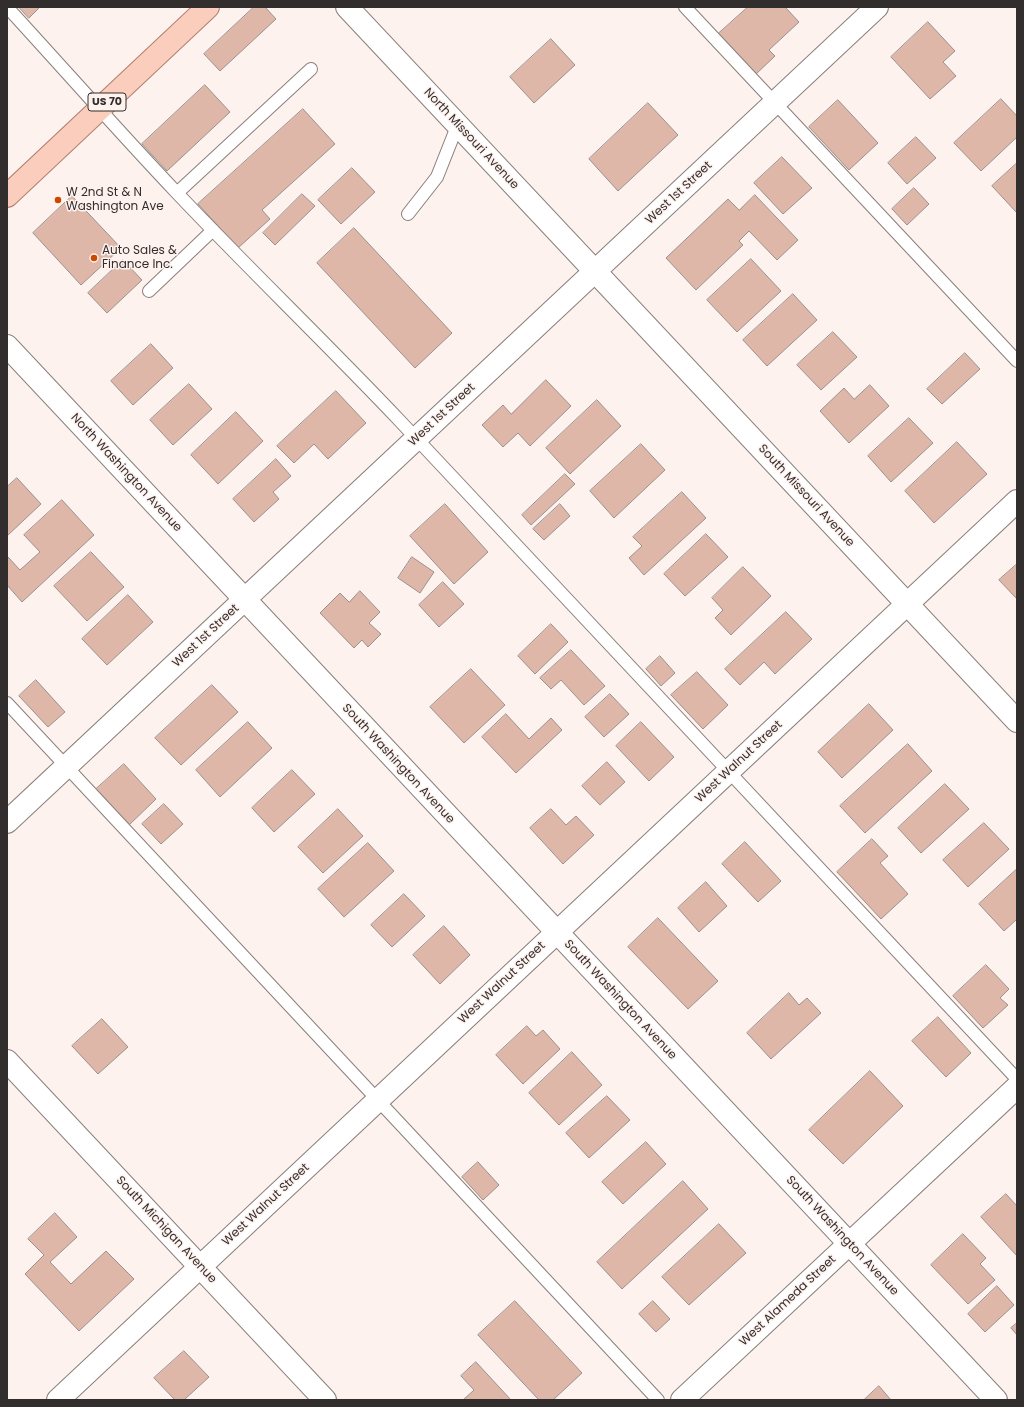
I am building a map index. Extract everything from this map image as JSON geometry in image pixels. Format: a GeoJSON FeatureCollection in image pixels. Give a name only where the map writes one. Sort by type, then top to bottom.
{"type":"FeatureCollection","features":[{"type":"Feature","properties":{"kind":"main road","name":"US 70"},"geometry":{"type":"LineString","coordinates":[[7,196],[208,7]]}},
{"type":"Feature","properties":{"kind":"street","name":"North Missouri Avenue"},"geometry":{"type":"LineString","coordinates":[[347,7],[596,271]]}},
{"type":"Feature","properties":{"kind":"street","name":"West 1st Street"},"geometry":{"type":"LineString","coordinates":[[7,822],[877,7]]}},
{"type":"Feature","properties":{"kind":"street","name":"South Missouri Avenue"},"geometry":{"type":"LineString","coordinates":[[596,271],[1017,721]]}},
{"type":"Feature","properties":{"kind":"street","name":"North Washington Avenue"},"geometry":{"type":"LineString","coordinates":[[7,346],[245,600]]}},
{"type":"Feature","properties":{"kind":"street","name":"West Walnut Street"},"geometry":{"type":"LineString","coordinates":[[58,1400],[1017,501]]}},
{"type":"Feature","properties":{"kind":"street","name":"South Washington Avenue"},"geometry":{"type":"LineString","coordinates":[[245,600],[996,1400]]}},
{"type":"Feature","properties":{"kind":"street","name":"South Michigan Avenue"},"geometry":{"type":"LineString","coordinates":[[7,1061],[325,1400]]}},
{"type":"Feature","properties":{"kind":"street","name":"West Alameda Street"},"geometry":{"type":"LineString","coordinates":[[682,1400],[1017,1087]]}},
{"type":"Feature","properties":{"kind":"lane"},"geometry":{"type":"LineString","coordinates":[[7,7],[71,76],[99,110],[120,130],[177,193],[416,439],[1017,1079]]}},
{"type":"Feature","properties":{"kind":"lane"},"geometry":{"type":"LineString","coordinates":[[685,7],[1017,361]]}},
{"type":"Feature","properties":{"kind":"lane"},"geometry":{"type":"LineString","coordinates":[[177,193],[311,70]]}},
{"type":"Feature","properties":{"kind":"lane"},"geometry":{"type":"LineString","coordinates":[[408,214],[437,177],[458,124]]}},
{"type":"Feature","properties":{"kind":"lane"},"geometry":{"type":"LineString","coordinates":[[149,291],[213,230]]}},
{"type":"Feature","properties":{"kind":"lane"},"geometry":{"type":"LineString","coordinates":[[7,703],[658,1400]]}},
{"type":"Feature","properties":{"kind":"building"},"geometry":{"type":"Polygon","coordinates":[[[19,7],[40,7],[29,18],[19,7]]]}},
{"type":"Feature","properties":{"kind":"building"},"geometry":{"type":"Polygon","coordinates":[[[254,7],[265,7],[276,19],[220,71],[204,54],[254,7]]]}},
{"type":"Feature","properties":{"kind":"building"},"geometry":{"type":"Polygon","coordinates":[[[748,7],[785,7],[799,22],[769,50],[775,56],[754,76],[717,35],[748,7]]]}},
{"type":"Feature","properties":{"kind":"building"},"geometry":{"type":"Polygon","coordinates":[[[928,22],[955,51],[943,62],[956,76],[930,99],[891,57],[928,22]]]}},
{"type":"Feature","properties":{"kind":"building"},"geometry":{"type":"Polygon","coordinates":[[[551,39],[575,65],[534,103],[510,77],[551,39]]]}},
{"type":"Feature","properties":{"kind":"building"},"geometry":{"type":"Polygon","coordinates":[[[205,85],[230,112],[167,171],[142,144],[205,85]]]}},
{"type":"Feature","properties":{"kind":"building"},"geometry":{"type":"Polygon","coordinates":[[[1001,99],[1017,116],[1017,137],[981,171],[954,143],[1001,99]]]}},
{"type":"Feature","properties":{"kind":"building"},"geometry":{"type":"Polygon","coordinates":[[[838,100],[878,143],[849,170],[809,127],[838,100]]]}},
{"type":"Feature","properties":{"kind":"building"},"geometry":{"type":"Polygon","coordinates":[[[648,103],[678,135],[618,191],[589,159],[648,103]]]}},
{"type":"Feature","properties":{"kind":"building"},"geometry":{"type":"Polygon","coordinates":[[[303,109],[335,144],[262,210],[270,219],[238,248],[198,204],[303,109]]]}},
{"type":"Feature","properties":{"kind":"building"},"geometry":{"type":"Polygon","coordinates":[[[916,137],[936,158],[907,184],[888,163],[916,137]]]}},
{"type":"Feature","properties":{"kind":"building"},"geometry":{"type":"Polygon","coordinates":[[[782,157],[812,188],[783,214],[754,183],[782,157]]]}},
{"type":"Feature","properties":{"kind":"building"},"geometry":{"type":"Polygon","coordinates":[[[1017,163],[1017,213],[992,186],[1017,163]]]}},
{"type":"Feature","properties":{"kind":"building"},"geometry":{"type":"Polygon","coordinates":[[[352,168],[375,192],[341,224],[318,200],[352,168]]]}},
{"type":"Feature","properties":{"kind":"building"},"geometry":{"type":"Polygon","coordinates":[[[914,188],[929,204],[907,225],[892,209],[914,188]]]}},
{"type":"Feature","properties":{"kind":"building"},"geometry":{"type":"Polygon","coordinates":[[[302,194],[315,206],[275,245],[263,233],[302,194]]]}},
{"type":"Feature","properties":{"kind":"building"},"geometry":{"type":"Polygon","coordinates":[[[755,195],[798,240],[777,260],[749,231],[739,241],[743,245],[696,290],[666,258],[728,199],[739,210],[755,195]]]}},
{"type":"Feature","properties":{"kind":"building"},"geometry":{"type":"Polygon","coordinates":[[[72,196],[121,248],[81,285],[33,233],[72,196]]]}},
{"type":"Feature","properties":{"kind":"building"},"geometry":{"type":"Polygon","coordinates":[[[354,228],[452,333],[415,368],[317,263],[354,228]]]}},
{"type":"Feature","properties":{"kind":"building"},"geometry":{"type":"Polygon","coordinates":[[[751,259],[781,291],[737,332],[707,300],[751,259]]]}},
{"type":"Feature","properties":{"kind":"building"},"geometry":{"type":"Polygon","coordinates":[[[123,260],[142,280],[107,313],[88,293],[123,260]]]}},
{"type":"Feature","properties":{"kind":"building"},"geometry":{"type":"Polygon","coordinates":[[[793,294],[817,320],[767,366],[743,340],[793,294]]]}},
{"type":"Feature","properties":{"kind":"building"},"geometry":{"type":"Polygon","coordinates":[[[833,332],[857,357],[821,390],[797,365],[833,332]]]}},
{"type":"Feature","properties":{"kind":"building"},"geometry":{"type":"Polygon","coordinates":[[[151,344],[173,368],[133,405],[111,381],[151,344]]]}},
{"type":"Feature","properties":{"kind":"building"},"geometry":{"type":"Polygon","coordinates":[[[965,353],[980,369],[942,404],[927,389],[965,353]]]}},
{"type":"Feature","properties":{"kind":"building"},"geometry":{"type":"Polygon","coordinates":[[[546,380],[571,406],[530,446],[518,433],[503,447],[482,425],[503,405],[511,414],[546,380]]]}},
{"type":"Feature","properties":{"kind":"building"},"geometry":{"type":"Polygon","coordinates":[[[189,384],[212,409],[173,445],[150,420],[189,384]]]}},
{"type":"Feature","properties":{"kind":"building"},"geometry":{"type":"Polygon","coordinates":[[[870,385],[889,406],[849,443],[820,411],[844,388],[854,399],[870,385]]]}},
{"type":"Feature","properties":{"kind":"building"},"geometry":{"type":"Polygon","coordinates":[[[336,391],[366,423],[328,459],[314,444],[294,463],[277,446],[336,391]]]}},
{"type":"Feature","properties":{"kind":"building"},"geometry":{"type":"Polygon","coordinates":[[[597,400],[621,426],[570,474],[546,448],[597,400]]]}},
{"type":"Feature","properties":{"kind":"building"},"geometry":{"type":"Polygon","coordinates":[[[236,412],[263,441],[218,484],[191,455],[236,412]]]}},
{"type":"Feature","properties":{"kind":"building"},"geometry":{"type":"Polygon","coordinates":[[[909,418],[933,443],[891,482],[868,456],[909,418]]]}},
{"type":"Feature","properties":{"kind":"building"},"geometry":{"type":"Polygon","coordinates":[[[957,442],[987,474],[934,523],[905,491],[957,442]]]}},
{"type":"Feature","properties":{"kind":"building"},"geometry":{"type":"Polygon","coordinates":[[[641,444],[665,470],[614,518],[590,491],[641,444]]]}},
{"type":"Feature","properties":{"kind":"building"},"geometry":{"type":"Polygon","coordinates":[[[276,459],[291,476],[273,492],[279,499],[254,522],[233,499],[276,459]]]}},
{"type":"Feature","properties":{"kind":"building"},"geometry":{"type":"Polygon","coordinates":[[[565,474],[575,484],[531,525],[522,515],[565,474]]]}},
{"type":"Feature","properties":{"kind":"building"},"geometry":{"type":"Polygon","coordinates":[[[17,478],[41,504],[7,536],[7,487],[17,478]]]}},
{"type":"Feature","properties":{"kind":"building"},"geometry":{"type":"Polygon","coordinates":[[[682,492],[706,518],[644,575],[629,558],[642,546],[633,537],[682,492]]]}},
{"type":"Feature","properties":{"kind":"building"},"geometry":{"type":"Polygon","coordinates":[[[62,500],[94,535],[22,602],[7,585],[7,558],[8,557],[20,570],[40,552],[24,535],[62,500]]]}},
{"type":"Feature","properties":{"kind":"building"},"geometry":{"type":"Polygon","coordinates":[[[445,504],[488,552],[454,584],[410,536],[445,504]]]}},
{"type":"Feature","properties":{"kind":"building"},"geometry":{"type":"Polygon","coordinates":[[[560,504],[570,516],[544,540],[533,529],[560,504]]]}},
{"type":"Feature","properties":{"kind":"building"},"geometry":{"type":"Polygon","coordinates":[[[706,534],[728,557],[685,596],[664,574],[706,534]]]}},
{"type":"Feature","properties":{"kind":"building"},"geometry":{"type":"Polygon","coordinates":[[[91,552],[124,587],[87,621],[54,586],[91,552]]]}},
{"type":"Feature","properties":{"kind":"building"},"geometry":{"type":"Polygon","coordinates":[[[412,557],[434,572],[420,593],[398,578],[412,557]]]}},
{"type":"Feature","properties":{"kind":"building"},"geometry":{"type":"Polygon","coordinates":[[[1017,564],[1017,599],[999,580],[1017,564]]]}},
{"type":"Feature","properties":{"kind":"building"},"geometry":{"type":"Polygon","coordinates":[[[743,567],[771,596],[731,635],[715,618],[723,610],[712,598],[743,567]]]}},
{"type":"Feature","properties":{"kind":"building"},"geometry":{"type":"Polygon","coordinates":[[[443,582],[464,604],[439,627],[419,605],[443,582]]]}},
{"type":"Feature","properties":{"kind":"building"},"geometry":{"type":"Polygon","coordinates":[[[360,591],[380,612],[369,623],[381,634],[368,647],[362,640],[354,648],[320,613],[340,593],[349,602],[360,591]]]}},
{"type":"Feature","properties":{"kind":"building"},"geometry":{"type":"Polygon","coordinates":[[[128,595],[153,622],[107,665],[82,639],[128,595]]]}},
{"type":"Feature","properties":{"kind":"building"},"geometry":{"type":"Polygon","coordinates":[[[786,612],[812,639],[775,674],[764,662],[740,685],[725,669],[786,612]]]}},
{"type":"Feature","properties":{"kind":"building"},"geometry":{"type":"Polygon","coordinates":[[[551,624],[568,642],[535,674],[518,656],[551,624]]]}},
{"type":"Feature","properties":{"kind":"building"},"geometry":{"type":"Polygon","coordinates":[[[571,650],[605,686],[584,705],[561,680],[551,689],[540,678],[571,650]]]}},
{"type":"Feature","properties":{"kind":"building"},"geometry":{"type":"Polygon","coordinates":[[[660,656],[675,673],[661,686],[646,669],[660,656]]]}},
{"type":"Feature","properties":{"kind":"building"},"geometry":{"type":"Polygon","coordinates":[[[471,669],[505,705],[464,743],[430,707],[471,669]]]}},
{"type":"Feature","properties":{"kind":"building"},"geometry":{"type":"Polygon","coordinates":[[[697,672],[728,705],[703,729],[671,695],[697,672]]]}},
{"type":"Feature","properties":{"kind":"building"},"geometry":{"type":"Polygon","coordinates":[[[36,680],[65,712],[48,727],[19,696],[36,680]]]}},
{"type":"Feature","properties":{"kind":"building"},"geometry":{"type":"Polygon","coordinates":[[[212,685],[238,712],[181,765],[155,738],[212,685]]]}},
{"type":"Feature","properties":{"kind":"building"},"geometry":{"type":"Polygon","coordinates":[[[610,694],[629,714],[604,737],[585,717],[610,694]]]}},
{"type":"Feature","properties":{"kind":"building"},"geometry":{"type":"Polygon","coordinates":[[[869,704],[893,730],[842,778],[818,752],[869,704]]]}},
{"type":"Feature","properties":{"kind":"building"},"geometry":{"type":"Polygon","coordinates":[[[506,714],[529,739],[551,718],[562,730],[516,773],[482,737],[506,714]]]}},
{"type":"Feature","properties":{"kind":"building"},"geometry":{"type":"Polygon","coordinates":[[[248,722],[272,748],[220,797],[196,770],[248,722]]]}},
{"type":"Feature","properties":{"kind":"building"},"geometry":{"type":"Polygon","coordinates":[[[641,722],[674,757],[649,781],[616,746],[641,722]]]}},
{"type":"Feature","properties":{"kind":"building"},"geometry":{"type":"Polygon","coordinates":[[[908,744],[932,771],[865,833],[840,806],[908,744]]]}},
{"type":"Feature","properties":{"kind":"building"},"geometry":{"type":"Polygon","coordinates":[[[607,762],[625,782],[600,805],[582,786],[607,762]]]}},
{"type":"Feature","properties":{"kind":"building"},"geometry":{"type":"Polygon","coordinates":[[[124,764],[156,799],[128,826],[95,790],[124,764]]]}},
{"type":"Feature","properties":{"kind":"building"},"geometry":{"type":"Polygon","coordinates":[[[292,770],[315,794],[274,832],[252,808],[292,770]]]}},
{"type":"Feature","properties":{"kind":"building"},"geometry":{"type":"Polygon","coordinates":[[[945,784],[969,809],[921,853],[898,828],[945,784]]]}},
{"type":"Feature","properties":{"kind":"building"},"geometry":{"type":"Polygon","coordinates":[[[164,804],[183,824],[161,844],[142,824],[164,804]]]}},
{"type":"Feature","properties":{"kind":"building"},"geometry":{"type":"Polygon","coordinates":[[[338,809],[363,836],[323,873],[298,847],[338,809]]]}},
{"type":"Feature","properties":{"kind":"building"},"geometry":{"type":"Polygon","coordinates":[[[551,809],[566,825],[576,816],[594,835],[563,864],[530,828],[551,809]]]}},
{"type":"Feature","properties":{"kind":"building"},"geometry":{"type":"Polygon","coordinates":[[[984,823],[1009,849],[968,887],[943,860],[984,823]]]}},
{"type":"Feature","properties":{"kind":"building"},"geometry":{"type":"Polygon","coordinates":[[[872,839],[888,856],[880,863],[908,894],[881,919],[837,872],[872,839]]]}},
{"type":"Feature","properties":{"kind":"building"},"geometry":{"type":"Polygon","coordinates":[[[745,842],[781,881],[758,902],[722,864],[745,842]]]}},
{"type":"Feature","properties":{"kind":"building"},"geometry":{"type":"Polygon","coordinates":[[[368,843],[394,871],[344,917],[318,889],[368,843]]]}},
{"type":"Feature","properties":{"kind":"building"},"geometry":{"type":"Polygon","coordinates":[[[1017,869],[1017,919],[1004,931],[979,904],[1017,869]]]}},
{"type":"Feature","properties":{"kind":"building"},"geometry":{"type":"Polygon","coordinates":[[[706,882],[727,906],[699,932],[678,908],[706,882]]]}},
{"type":"Feature","properties":{"kind":"building"},"geometry":{"type":"Polygon","coordinates":[[[404,894],[425,916],[392,947],[371,925],[404,894]]]}},
{"type":"Feature","properties":{"kind":"building"},"geometry":{"type":"Polygon","coordinates":[[[658,918],[718,981],[688,1009],[628,947],[658,918]]]}},
{"type":"Feature","properties":{"kind":"building"},"geometry":{"type":"Polygon","coordinates":[[[444,926],[470,955],[440,984],[413,955],[444,926]]]}},
{"type":"Feature","properties":{"kind":"building"},"geometry":{"type":"Polygon","coordinates":[[[986,965],[1009,989],[1000,998],[1008,1005],[983,1028],[953,996],[986,965]]]}},
{"type":"Feature","properties":{"kind":"building"},"geometry":{"type":"Polygon","coordinates":[[[789,993],[799,1005],[807,998],[821,1013],[771,1059],[747,1033],[789,993]]]}},
{"type":"Feature","properties":{"kind":"building"},"geometry":{"type":"Polygon","coordinates":[[[938,1017],[971,1053],[946,1077],[912,1041],[938,1017]]]}},
{"type":"Feature","properties":{"kind":"building"},"geometry":{"type":"Polygon","coordinates":[[[102,1019],[128,1047],[98,1074],[72,1046],[102,1019]]]}},
{"type":"Feature","properties":{"kind":"building"},"geometry":{"type":"Polygon","coordinates":[[[527,1026],[536,1036],[543,1030],[560,1049],[523,1084],[496,1055],[527,1026]]]}},
{"type":"Feature","properties":{"kind":"building"},"geometry":{"type":"Polygon","coordinates":[[[572,1052],[602,1085],[559,1125],[529,1093],[572,1052]]]}},
{"type":"Feature","properties":{"kind":"building"},"geometry":{"type":"Polygon","coordinates":[[[870,1071],[903,1106],[843,1164],[809,1130],[870,1071]]]}},
{"type":"Feature","properties":{"kind":"building"},"geometry":{"type":"Polygon","coordinates":[[[607,1096],[630,1120],[589,1158],[566,1133],[607,1096]]]}},
{"type":"Feature","properties":{"kind":"building"},"geometry":{"type":"Polygon","coordinates":[[[646,1142],[666,1164],[623,1204],[602,1182],[646,1142]]]}},
{"type":"Feature","properties":{"kind":"building"},"geometry":{"type":"Polygon","coordinates":[[[478,1162],[499,1185],[483,1200],[462,1177],[478,1162]]]}},
{"type":"Feature","properties":{"kind":"building"},"geometry":{"type":"Polygon","coordinates":[[[683,1181],[708,1209],[622,1289],[597,1262],[683,1181]]]}},
{"type":"Feature","properties":{"kind":"building"},"geometry":{"type":"Polygon","coordinates":[[[1006,1194],[1017,1206],[1017,1256],[981,1217],[1006,1194]]]}},
{"type":"Feature","properties":{"kind":"building"},"geometry":{"type":"Polygon","coordinates":[[[55,1213],[77,1237],[50,1262],[71,1284],[106,1251],[134,1279],[79,1331],[25,1274],[44,1255],[28,1239],[55,1213]]]}},
{"type":"Feature","properties":{"kind":"building"},"geometry":{"type":"Polygon","coordinates":[[[719,1224],[746,1253],[689,1305],[662,1277],[719,1224]]]}},
{"type":"Feature","properties":{"kind":"building"},"geometry":{"type":"Polygon","coordinates":[[[963,1234],[986,1258],[980,1264],[995,1280],[968,1304],[931,1265],[963,1234]]]}},
{"type":"Feature","properties":{"kind":"building"},"geometry":{"type":"Polygon","coordinates":[[[997,1286],[1014,1305],[985,1332],[968,1314],[997,1286]]]}},
{"type":"Feature","properties":{"kind":"building"},"geometry":{"type":"Polygon","coordinates":[[[515,1301],[582,1373],[553,1400],[539,1400],[478,1335],[515,1301]]]}},
{"type":"Feature","properties":{"kind":"building"},"geometry":{"type":"Polygon","coordinates":[[[653,1301],[670,1319],[656,1332],[639,1314],[653,1301]]]}},
{"type":"Feature","properties":{"kind":"building"},"geometry":{"type":"Polygon","coordinates":[[[1017,1323],[1017,1335],[1011,1328],[1017,1323]]]}},
{"type":"Feature","properties":{"kind":"building"},"geometry":{"type":"Polygon","coordinates":[[[184,1351],[209,1377],[184,1400],[175,1400],[154,1378],[184,1351]]]}},
{"type":"Feature","properties":{"kind":"building"},"geometry":{"type":"Polygon","coordinates":[[[476,1362],[511,1400],[463,1400],[474,1390],[461,1376],[476,1362]]]}},
{"type":"Feature","properties":{"kind":"building"},"geometry":{"type":"Polygon","coordinates":[[[879,1386],[891,1400],[864,1400],[879,1386]]]}},
{"type":"Feature","properties":{"kind":"place","name":"W 2nd St & N Washington Ave"},"geometry":{"type":"Point","coordinates":[58,200]}},
{"type":"Feature","properties":{"kind":"place","name":"Auto Sales & Finance Inc."},"geometry":{"type":"Point","coordinates":[94,258]}}]}
